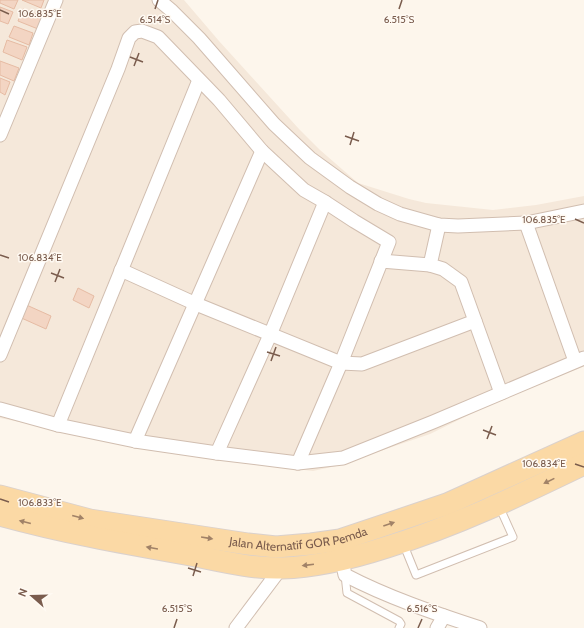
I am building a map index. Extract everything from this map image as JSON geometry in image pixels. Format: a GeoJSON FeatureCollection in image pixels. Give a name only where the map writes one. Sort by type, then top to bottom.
{"type":"FeatureCollection","features":[{"type":"Feature","properties":{"kind":"main road","name":"Jalan Alternatif GOR Pemda"},"geometry":{"type":"LineString","coordinates":[[0,496],[90,520],[232,542],[276,547],[311,544],[340,540],[446,504],[584,442]]}},
{"type":"Feature","properties":{"kind":"main road","name":"Jalan Alternatif GOR Pemda"},"geometry":{"type":"LineString","coordinates":[[0,515],[90,538],[245,565],[281,568],[310,565],[343,567],[403,542],[458,523],[584,464]]}},
{"type":"Feature","properties":{"kind":"street"},"geometry":{"type":"LineString","coordinates":[[0,135],[56,0]]}},
{"type":"Feature","properties":{"kind":"street"},"geometry":{"type":"LineString","coordinates":[[159,0],[199,38],[274,124],[310,158],[350,187],[378,204],[400,214],[439,225],[458,226],[526,223],[584,211]]}},
{"type":"Feature","properties":{"kind":"street"},"geometry":{"type":"LineString","coordinates":[[0,355],[118,69],[129,38],[135,32],[142,31],[158,37],[219,100],[262,151],[304,190],[389,242],[341,363],[298,463]]}},
{"type":"Feature","properties":{"kind":"street"},"geometry":{"type":"LineString","coordinates":[[58,425],[199,80]]}},
{"type":"Feature","properties":{"kind":"street"},"geometry":{"type":"LineString","coordinates":[[135,441],[262,151]]}},
{"type":"Feature","properties":{"kind":"street"},"geometry":{"type":"LineString","coordinates":[[217,453],[270,335],[325,202]]}},
{"type":"Feature","properties":{"kind":"street"},"geometry":{"type":"LineString","coordinates":[[0,409],[58,425],[135,441],[217,453],[298,463],[343,458],[433,422],[580,359],[526,223]]}},
{"type":"Feature","properties":{"kind":"street"},"geometry":{"type":"LineString","coordinates":[[430,265],[439,225]]}},
{"type":"Feature","properties":{"kind":"street"},"geometry":{"type":"LineString","coordinates":[[381,261],[430,265],[443,270],[461,282],[501,393]]}},
{"type":"Feature","properties":{"kind":"street"},"geometry":{"type":"LineString","coordinates":[[121,270],[196,304],[341,363],[362,364],[475,321]]}},
{"type":"Feature","properties":{"kind":"street"},"geometry":{"type":"LineString","coordinates":[[343,567],[362,584],[444,616],[480,628]]}},
{"type":"Feature","properties":{"kind":"street"},"geometry":{"type":"LineString","coordinates":[[236,628],[281,568]]}},
{"type":"Feature","properties":{"kind":"street"},"geometry":{"type":"LineString","coordinates":[[437,628],[444,616]]}},
{"type":"Feature","properties":{"kind":"lane"},"geometry":{"type":"LineString","coordinates":[[403,542],[416,575],[513,537],[499,505]]}},
{"type":"Feature","properties":{"kind":"lane"},"geometry":{"type":"LineString","coordinates":[[343,567],[347,593],[399,621],[401,624],[399,628]]}},
{"type":"Feature","properties":{"kind":"shaded area"},"geometry":{"type":"Polygon","coordinates":[[[0,0],[184,0],[299,129],[320,150],[358,183],[426,203],[493,210],[536,205],[584,196],[584,366],[487,406],[430,434],[336,466],[313,471],[242,463],[152,449],[0,418],[0,0]]]}},
{"type":"Feature","properties":{"kind":"building"},"geometry":{"type":"Polygon","coordinates":[[[0,0],[18,0],[14,9],[0,3],[0,0]]]}},
{"type":"Feature","properties":{"kind":"building"},"geometry":{"type":"Polygon","coordinates":[[[22,0],[44,0],[41,8],[22,0]]]}},
{"type":"Feature","properties":{"kind":"building"},"geometry":{"type":"Polygon","coordinates":[[[0,7],[13,12],[8,24],[0,21],[0,7]]]}},
{"type":"Feature","properties":{"kind":"building"},"geometry":{"type":"Polygon","coordinates":[[[23,9],[42,16],[38,29],[18,21],[23,9]]]}},
{"type":"Feature","properties":{"kind":"building"},"geometry":{"type":"Polygon","coordinates":[[[14,26],[33,33],[29,45],[9,37],[14,26]]]}},
{"type":"Feature","properties":{"kind":"building"},"geometry":{"type":"Polygon","coordinates":[[[7,40],[27,47],[22,60],[3,52],[7,40]]]}},
{"type":"Feature","properties":{"kind":"building"},"geometry":{"type":"Polygon","coordinates":[[[0,61],[19,68],[14,81],[0,75],[0,61]]]}},
{"type":"Feature","properties":{"kind":"building"},"geometry":{"type":"Polygon","coordinates":[[[0,78],[10,82],[5,95],[0,92],[0,78]]]}},
{"type":"Feature","properties":{"kind":"building"},"geometry":{"type":"Polygon","coordinates":[[[78,288],[94,296],[89,308],[73,300],[78,288]]]}},
{"type":"Feature","properties":{"kind":"building"},"geometry":{"type":"Polygon","coordinates":[[[22,303],[51,316],[46,329],[17,316],[22,303]]]}}]}
